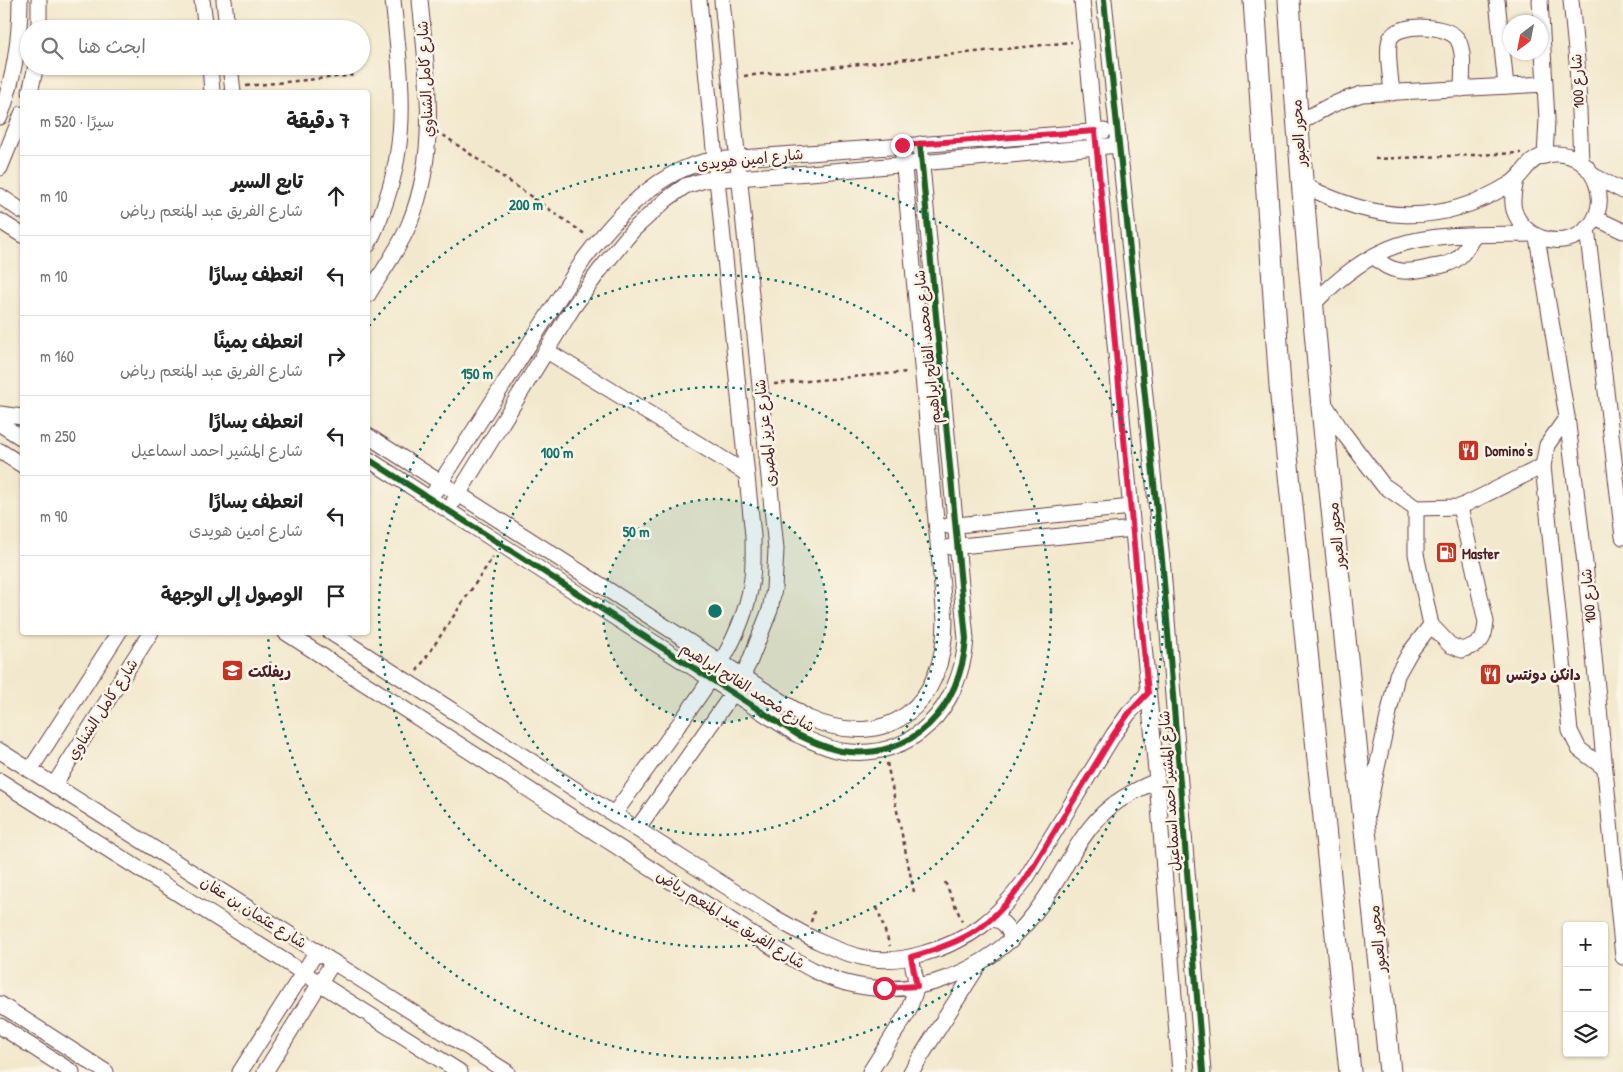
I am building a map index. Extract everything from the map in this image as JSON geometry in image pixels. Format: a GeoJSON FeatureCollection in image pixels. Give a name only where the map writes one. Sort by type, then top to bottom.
{"type":"FeatureCollection","features":[{"type":"Feature","properties":{"kind":"highway"},"geometry":{"type":"LineString","coordinates":[[1254,0],[1280,387],[1350,1072]]}},
{"type":"Feature","properties":{"kind":"highway","name":"محور العبور"},"geometry":{"type":"LineString","coordinates":[[1289,0],[1297,125],[1313,304],[1390,1072]]}},
{"type":"Feature","properties":{"kind":"street"},"geometry":{"type":"LineString","coordinates":[[0,117],[14,74],[18,50],[21,0],[39,3],[39,20]]}},
{"type":"Feature","properties":{"kind":"street"},"geometry":{"type":"LineString","coordinates":[[202,0],[205,20]]}},
{"type":"Feature","properties":{"kind":"street"},"geometry":{"type":"LineString","coordinates":[[224,0],[226,20]]}},
{"type":"Feature","properties":{"kind":"street","name":"شارع كامل الشناوي"},"geometry":{"type":"LineString","coordinates":[[370,240],[389,193],[399,152],[402,85],[393,0]]}},
{"type":"Feature","properties":{"kind":"street","name":"شارع كامل الشناوي"},"geometry":{"type":"LineString","coordinates":[[370,291],[410,224],[422,189],[430,126],[428,80],[420,0]]}},
{"type":"Feature","properties":{"kind":"street","name":"شارع عزيز المصرى"},"geometry":{"type":"LineString","coordinates":[[614,814],[721,663],[745,610],[751,586],[754,561],[699,0]]}},
{"type":"Feature","properties":{"kind":"street","name":"شارع عزيز المصرى"},"geometry":{"type":"LineString","coordinates":[[637,829],[743,676],[764,629],[774,590],[776,549],[722,0]]}},
{"type":"Feature","properties":{"kind":"street","name":"شارع المشير احمد اسماعيل"},"geometry":{"type":"LineString","coordinates":[[1082,0],[1131,507],[1180,1072]]}},
{"type":"Feature","properties":{"kind":"street","name":"شارع المشير احمد اسماعيل"},"geometry":{"type":"LineString","coordinates":[[1104,0],[1162,560],[1203,1072]]}},
{"type":"Feature","properties":{"kind":"street"},"geometry":{"type":"LineString","coordinates":[[1497,0],[1506,86]]}},
{"type":"Feature","properties":{"kind":"street"},"geometry":{"type":"LineString","coordinates":[[1540,0],[1545,84],[1540,158]]}},
{"type":"Feature","properties":{"kind":"street","name":"شارع 100"},"geometry":{"type":"LineString","coordinates":[[1570,0],[1577,61],[1580,162]]}},
{"type":"Feature","properties":{"kind":"street"},"geometry":{"type":"LineString","coordinates":[[1392,93],[1389,46],[1394,33],[1401,29],[1440,28],[1454,34],[1461,48],[1462,89]]}},
{"type":"Feature","properties":{"kind":"street"},"geometry":{"type":"LineString","coordinates":[[30,90],[34,75]]}},
{"type":"Feature","properties":{"kind":"street"},"geometry":{"type":"LineString","coordinates":[[211,75],[212,90]]}},
{"type":"Feature","properties":{"kind":"street"},"geometry":{"type":"LineString","coordinates":[[231,75],[232,90]]}},
{"type":"Feature","properties":{"kind":"street"},"geometry":{"type":"LineString","coordinates":[[1297,125],[1316,111],[1338,100],[1362,94],[1545,84]]}},
{"type":"Feature","properties":{"kind":"street"},"geometry":{"type":"LineString","coordinates":[[0,168],[20,119]]}},
{"type":"Feature","properties":{"kind":"street","name":"شارع امين هويدى"},"geometry":{"type":"LineString","coordinates":[[430,499],[564,287],[596,242],[646,192],[688,166],[714,160],[809,152],[1118,130]]}},
{"type":"Feature","properties":{"kind":"street","name":"شارع محمد الفاتح ابراهيم"},"geometry":{"type":"LineString","coordinates":[[370,461],[798,735],[821,746],[841,751],[863,752],[885,749],[917,735],[937,718],[952,696],[965,655],[966,624],[920,144]]}},
{"type":"Feature","properties":{"kind":"street","name":"شارع محمد الفاتح ابراهيم"},"geometry":{"type":"LineString","coordinates":[[370,437],[808,718],[830,727],[854,731],[870,729],[900,719],[919,704],[933,685],[942,663],[945,620],[902,145]]}},
{"type":"Feature","properties":{"kind":"street","name":"شارع امين هويدى"},"geometry":{"type":"LineString","coordinates":[[448,511],[547,351],[600,270],[633,230],[681,189],[695,183],[716,179],[810,173],[1119,145]]}},
{"type":"Feature","properties":{"kind":"street"},"geometry":{"type":"LineString","coordinates":[[809,152],[810,173]]}},
{"type":"Feature","properties":{"kind":"street"},"geometry":{"type":"LineString","coordinates":[[1534,235],[1521,223],[1514,210],[1513,194],[1516,180],[1524,168],[1540,158],[1557,154],[1580,162],[1594,176],[1623,191]]}},
{"type":"Feature","properties":{"kind":"street"},"geometry":{"type":"LineString","coordinates":[[1313,304],[1331,286],[1374,256],[1397,246],[1420,240],[1474,236],[1534,235],[1560,241],[1572,238],[1591,223],[1599,206],[1600,194],[1594,176]]}},
{"type":"Feature","properties":{"kind":"street"},"geometry":{"type":"LineString","coordinates":[[1302,184],[1330,199],[1360,210],[1391,215],[1422,215],[1454,209],[1483,199],[1516,180]]}},
{"type":"Feature","properties":{"kind":"street"},"geometry":{"type":"LineString","coordinates":[[0,196],[20,209]]}},
{"type":"Feature","properties":{"kind":"street"},"geometry":{"type":"LineString","coordinates":[[0,221],[20,234]]}},
{"type":"Feature","properties":{"kind":"street"},"geometry":{"type":"LineString","coordinates":[[1591,223],[1623,231]]}},
{"type":"Feature","properties":{"kind":"street"},"geometry":{"type":"LineString","coordinates":[[1591,223],[1623,537]]}},
{"type":"Feature","properties":{"kind":"street"},"geometry":{"type":"LineString","coordinates":[[910,233],[928,231]]}},
{"type":"Feature","properties":{"kind":"street","name":"شارع 100"},"geometry":{"type":"LineString","coordinates":[[1534,235],[1567,417],[1585,563],[1603,767],[1623,957]]}},
{"type":"Feature","properties":{"kind":"street"},"geometry":{"type":"LineString","coordinates":[[1374,256],[1388,268],[1398,272],[1416,271],[1451,263],[1459,258],[1474,236]]}},
{"type":"Feature","properties":{"kind":"street"},"geometry":{"type":"LineString","coordinates":[[547,351],[746,472]]}},
{"type":"Feature","properties":{"kind":"street"},"geometry":{"type":"LineString","coordinates":[[1323,401],[1342,431],[1383,485],[1416,508],[1460,507],[1543,466]]}},
{"type":"Feature","properties":{"kind":"street"},"geometry":{"type":"LineString","coordinates":[[0,414],[20,417]]}},
{"type":"Feature","properties":{"kind":"street"},"geometry":{"type":"LineString","coordinates":[[1567,417],[1547,444],[1543,466],[1570,731],[1579,749],[1603,767]]}},
{"type":"Feature","properties":{"kind":"street"},"geometry":{"type":"LineString","coordinates":[[0,424],[20,437]]}},
{"type":"Feature","properties":{"kind":"street"},"geometry":{"type":"LineString","coordinates":[[0,451],[20,464]]}},
{"type":"Feature","properties":{"kind":"street"},"geometry":{"type":"LineString","coordinates":[[937,527],[1131,507]]}},
{"type":"Feature","properties":{"kind":"street"},"geometry":{"type":"LineString","coordinates":[[1416,508],[1416,554],[1431,625],[1450,645],[1462,650],[1478,644],[1484,638],[1486,622],[1460,507]]}},
{"type":"Feature","properties":{"kind":"street"},"geometry":{"type":"LineString","coordinates":[[1048,516],[1050,537]]}},
{"type":"Feature","properties":{"kind":"street"},"geometry":{"type":"LineString","coordinates":[[938,548],[1133,529]]}},
{"type":"Feature","properties":{"kind":"street"},"geometry":{"type":"LineString","coordinates":[[1365,823],[1397,675],[1410,652],[1431,625]]}},
{"type":"Feature","properties":{"kind":"street","name":"شارع كامل الشناوي"},"geometry":{"type":"LineString","coordinates":[[30,770],[117,635]]}},
{"type":"Feature","properties":{"kind":"street","name":"شارع كامل الشناوي"},"geometry":{"type":"LineString","coordinates":[[54,785],[149,635]]}},
{"type":"Feature","properties":{"kind":"street","name":"شارع الفريق عبد المنعم رياض"},"geometry":{"type":"LineString","coordinates":[[290,635],[810,969],[846,983],[884,988],[917,986],[951,978],[978,966],[1012,940],[1034,914],[1098,816],[1122,797],[1156,781]]}},
{"type":"Feature","properties":{"kind":"street","name":"شارع الفريق عبد المنعم رياض"},"geometry":{"type":"LineString","coordinates":[[335,635],[808,936],[833,948],[866,958],[895,959],[911,957],[950,946],[992,919],[1010,901],[1025,880],[1114,734],[1129,713],[1148,693]]}},
{"type":"Feature","properties":{"kind":"street","name":"شارع عثمان بن عفان"},"geometry":{"type":"LineString","coordinates":[[0,751],[507,1072]]}},
{"type":"Feature","properties":{"kind":"street","name":"شارع عثمان بن عفان"},"geometry":{"type":"LineString","coordinates":[[0,781],[460,1072]]}},
{"type":"Feature","properties":{"kind":"street"},"geometry":{"type":"LineString","coordinates":[[992,919],[1004,924],[1010,931],[1012,940]]}},
{"type":"Feature","properties":{"kind":"street"},"geometry":{"type":"LineString","coordinates":[[240,1072],[316,951]]}},
{"type":"Feature","properties":{"kind":"street"},"geometry":{"type":"LineString","coordinates":[[870,1072],[908,1012],[917,986],[911,957]]}},
{"type":"Feature","properties":{"kind":"street"},"geometry":{"type":"LineString","coordinates":[[264,1072],[333,962]]}},
{"type":"Feature","properties":{"kind":"street"},"geometry":{"type":"LineString","coordinates":[[911,1072],[978,966]]}},
{"type":"Feature","properties":{"kind":"street"},"geometry":{"type":"LineString","coordinates":[[0,1004],[106,1072]]}},
{"type":"Feature","properties":{"kind":"street"},"geometry":{"type":"LineString","coordinates":[[0,1026],[72,1072]]}},
{"type":"Feature","properties":{"kind":"path"},"geometry":{"type":"LineString","coordinates":[[730,78],[1086,40]]}},
{"type":"Feature","properties":{"kind":"path"},"geometry":{"type":"LineString","coordinates":[[232,90],[356,75]]}},
{"type":"Feature","properties":{"kind":"path"},"geometry":{"type":"LineString","coordinates":[[430,126],[596,242]]}},
{"type":"Feature","properties":{"kind":"path"},"geometry":{"type":"LineString","coordinates":[[1375,159],[1512,152],[1540,158]]}},
{"type":"Feature","properties":{"kind":"path"},"geometry":{"type":"LineString","coordinates":[[760,385],[922,371]]}},
{"type":"Feature","properties":{"kind":"path"},"geometry":{"type":"LineString","coordinates":[[410,683],[501,545]]}},
{"type":"Feature","properties":{"kind":"path"},"geometry":{"type":"LineString","coordinates":[[885,749],[914,892]]}},
{"type":"Feature","properties":{"kind":"path"},"geometry":{"type":"LineString","coordinates":[[946,882],[968,936]]}},
{"type":"Feature","properties":{"kind":"path"},"geometry":{"type":"LineString","coordinates":[[877,907],[895,959]]}},
{"type":"Feature","properties":{"kind":"cycle path"},"geometry":{"type":"LineString","coordinates":[[1104,0],[1163,570],[1203,1072]]}},
{"type":"Feature","properties":{"kind":"cycle path"},"geometry":{"type":"LineString","coordinates":[[370,460],[798,735],[835,750],[867,752],[890,748],[911,738],[929,725],[943,707],[954,687],[962,664],[966,639],[920,144]]}},
{"type":"Feature","properties":{"kind":"place","name":"Domino's"},"geometry":{"type":"Point","coordinates":[1469,450]}},
{"type":"Feature","properties":{"kind":"place","name":"Master"},"geometry":{"type":"Point","coordinates":[1446,553]}},
{"type":"Feature","properties":{"kind":"place","name":"ريفلكت"},"geometry":{"type":"Point","coordinates":[232,671]}},
{"type":"Feature","properties":{"kind":"place","name":"دانكن دونتس"},"geometry":{"type":"Point","coordinates":[1490,674]}},
{"type":"Feature","properties":{"kind":"route"},"geometry":{"type":"LineString","coordinates":[[884,988],[917,986],[911,957],[950,946],[968,936],[992,919],[1010,901],[1025,880],[1114,734],[1129,713],[1148,693],[1095,131],[902,145]]}}]}
